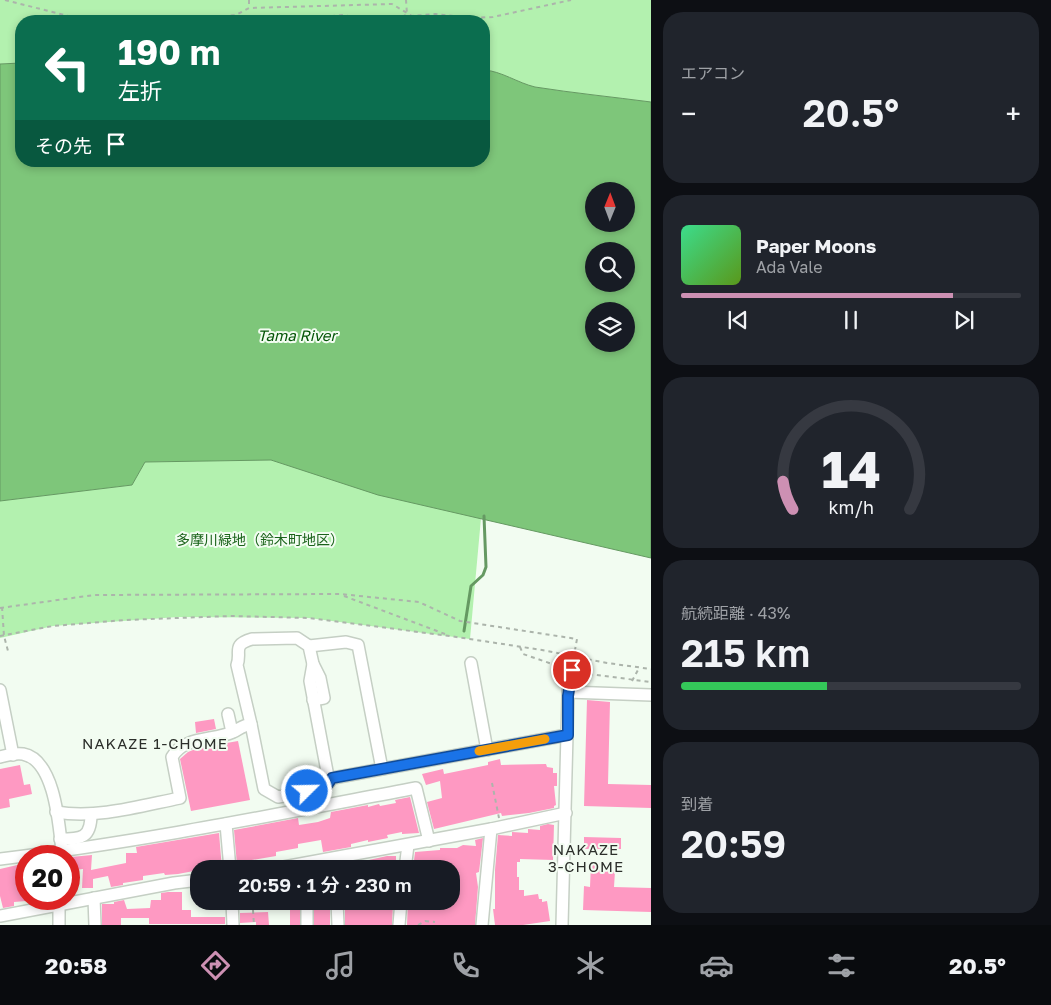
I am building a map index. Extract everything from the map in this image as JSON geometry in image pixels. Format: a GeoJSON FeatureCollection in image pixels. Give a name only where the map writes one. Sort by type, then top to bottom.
{"type":"FeatureCollection","features":[{"type":"Feature","properties":{"kind":"street"},"geometry":{"type":"LineString","coordinates":[[382,769],[358,645],[346,642],[309,646],[297,638],[290,638],[252,639],[239,647],[237,665],[264,788],[278,797],[325,788],[332,778],[488,750],[568,735]]}},
{"type":"Feature","properties":{"kind":"street"},"geometry":{"type":"LineString","coordinates":[[309,646],[313,664],[320,678],[324,698],[313,700],[328,782]]}},
{"type":"Feature","properties":{"kind":"street"},"geometry":{"type":"LineString","coordinates":[[471,663],[488,750]]}},
{"type":"Feature","properties":{"kind":"street"},"geometry":{"type":"LineString","coordinates":[[562,925],[568,692],[574,672]]}},
{"type":"Feature","properties":{"kind":"street"},"geometry":{"type":"LineString","coordinates":[[0,690],[13,755]]}},
{"type":"Feature","properties":{"kind":"street"},"geometry":{"type":"LineString","coordinates":[[568,692],[651,695]]}},
{"type":"Feature","properties":{"kind":"street"},"geometry":{"type":"LineString","coordinates":[[228,714],[232,732]]}},
{"type":"Feature","properties":{"kind":"street"},"geometry":{"type":"LineString","coordinates":[[56,812],[73,815],[91,814],[180,798],[172,757],[175,751],[188,743],[232,732],[251,724]]}},
{"type":"Feature","properties":{"kind":"street"},"geometry":{"type":"LineString","coordinates":[[0,757],[25,754],[44,768],[56,812],[59,845]]}},
{"type":"Feature","properties":{"kind":"street"},"geometry":{"type":"LineString","coordinates":[[80,846],[226,824],[416,788],[429,841]]}},
{"type":"Feature","properties":{"kind":"street"},"geometry":{"type":"LineString","coordinates":[[351,860],[408,845],[566,813]]}},
{"type":"Feature","properties":{"kind":"street"},"geometry":{"type":"LineString","coordinates":[[66,845],[89,832],[91,814]]}},
{"type":"Feature","properties":{"kind":"street"},"geometry":{"type":"LineString","coordinates":[[226,824],[229,860]]}},
{"type":"Feature","properties":{"kind":"street"},"geometry":{"type":"LineString","coordinates":[[482,925],[496,828]]}},
{"type":"Feature","properties":{"kind":"street"},"geometry":{"type":"LineString","coordinates":[[406,860],[408,845]]}},
{"type":"Feature","properties":{"kind":"street"},"geometry":{"type":"LineString","coordinates":[[0,859],[15,856]]}},
{"type":"Feature","properties":{"kind":"street"},"geometry":{"type":"LineString","coordinates":[[80,900],[190,881]]}},
{"type":"Feature","properties":{"kind":"street"},"geometry":{"type":"LineString","coordinates":[[94,898],[95,925]]}},
{"type":"Feature","properties":{"kind":"street"},"geometry":{"type":"LineString","coordinates":[[0,916],[25,910]]}},
{"type":"Feature","properties":{"kind":"street"},"geometry":{"type":"LineString","coordinates":[[59,910],[59,925]]}},
{"type":"Feature","properties":{"kind":"street"},"geometry":{"type":"LineString","coordinates":[[232,910],[233,925]]}},
{"type":"Feature","properties":{"kind":"street"},"geometry":{"type":"LineString","coordinates":[[307,910],[307,925]]}},
{"type":"Feature","properties":{"kind":"street"},"geometry":{"type":"LineString","coordinates":[[337,910],[338,925]]}},
{"type":"Feature","properties":{"kind":"street"},"geometry":{"type":"LineString","coordinates":[[399,925],[400,910]]}},
{"type":"Feature","properties":{"kind":"path"},"geometry":{"type":"LineString","coordinates":[[5,0],[64,15]]}},
{"type":"Feature","properties":{"kind":"path"},"geometry":{"type":"LineString","coordinates":[[249,0],[249,8]]}},
{"type":"Feature","properties":{"kind":"path"},"geometry":{"type":"LineString","coordinates":[[406,0],[407,14]]}},
{"type":"Feature","properties":{"kind":"path"},"geometry":{"type":"LineString","coordinates":[[490,16],[571,0]]}},
{"type":"Feature","properties":{"kind":"path"},"geometry":{"type":"LineString","coordinates":[[236,15],[249,8],[392,4],[407,14]]}},
{"type":"Feature","properties":{"kind":"path"},"geometry":{"type":"LineString","coordinates":[[423,15],[445,15]]}},
{"type":"Feature","properties":{"kind":"path"},"geometry":{"type":"LineString","coordinates":[[340,594],[450,636]]}},
{"type":"Feature","properties":{"kind":"path"},"geometry":{"type":"LineString","coordinates":[[8,651],[4,636],[1,608],[94,595],[340,594],[419,602],[460,620],[577,639],[574,656]]}},
{"type":"Feature","properties":{"kind":"path"},"geometry":{"type":"LineString","coordinates":[[0,636],[53,626],[125,620],[231,616],[309,618],[450,636],[651,669]]}},
{"type":"Feature","properties":{"kind":"path"},"geometry":{"type":"LineString","coordinates":[[520,647],[523,654],[574,672],[651,682]]}},
{"type":"Feature","properties":{"kind":"path"},"geometry":{"type":"LineString","coordinates":[[492,783],[496,828]]}},
{"type":"Feature","properties":{"kind":"path"},"geometry":{"type":"LineString","coordinates":[[254,910],[254,925]]}},
{"type":"Feature","properties":{"kind":"path"},"geometry":{"type":"LineString","coordinates":[[418,925],[425,921],[435,922]]}},
{"type":"Feature","properties":{"kind":"green space"},"geometry":{"type":"Polygon","coordinates":[[[0,0],[651,0],[651,102],[535,87],[490,71],[490,15],[15,15],[15,63],[0,64],[0,0]]]}},
{"type":"Feature","properties":{"kind":"green space","name":"多摩川緑地（鈴木町地区）"},"geometry":{"type":"Polygon","coordinates":[[[271,460],[426,506],[481,518],[470,639],[309,618],[178,617],[53,626],[0,638],[0,501],[132,485],[145,462],[271,460]]]}},
{"type":"Feature","properties":{"kind":"water","name":"Tama River"},"geometry":{"type":"Polygon","coordinates":[[[15,63],[15,167],[490,167],[490,71],[535,87],[651,102],[651,558],[378,495],[271,460],[145,462],[132,485],[0,501],[0,64],[15,63]]]}},
{"type":"Feature","properties":{"kind":"building"},"geometry":{"type":"Polygon","coordinates":[[[587,700],[610,702],[608,784],[651,785],[651,808],[584,806],[587,700]]]}},
{"type":"Feature","properties":{"kind":"building"},"geometry":{"type":"Polygon","coordinates":[[[214,719],[216,729],[196,733],[195,722],[214,719]]]}},
{"type":"Feature","properties":{"kind":"building"},"geometry":{"type":"Polygon","coordinates":[[[238,741],[250,800],[191,811],[180,759],[188,752],[198,748],[238,741]]]}},
{"type":"Feature","properties":{"kind":"building"},"geometry":{"type":"Polygon","coordinates":[[[500,759],[501,765],[546,764],[547,767],[553,768],[553,773],[557,773],[557,786],[554,786],[556,805],[554,808],[502,816],[501,813],[434,829],[427,802],[442,798],[440,781],[426,785],[422,774],[443,769],[444,774],[488,765],[488,762],[500,759]]]}},
{"type":"Feature","properties":{"kind":"building"},"geometry":{"type":"Polygon","coordinates":[[[20,765],[24,785],[30,784],[32,794],[9,799],[10,807],[0,809],[0,769],[20,765]]]}},
{"type":"Feature","properties":{"kind":"building"},"geometry":{"type":"Polygon","coordinates":[[[410,797],[419,833],[402,834],[402,832],[387,835],[388,838],[368,842],[368,840],[351,844],[351,847],[323,852],[321,840],[298,844],[298,848],[276,852],[276,856],[252,860],[237,860],[234,830],[298,818],[299,825],[318,822],[330,818],[331,812],[368,805],[368,807],[396,803],[395,800],[410,797]]]}},
{"type":"Feature","properties":{"kind":"building"},"geometry":{"type":"Polygon","coordinates":[[[554,825],[553,860],[520,859],[520,862],[517,862],[517,877],[519,877],[519,890],[524,890],[524,896],[538,894],[542,902],[547,901],[550,921],[523,925],[495,925],[493,909],[495,909],[495,870],[498,835],[512,836],[512,832],[528,833],[528,829],[540,830],[540,826],[554,825]]]}},
{"type":"Feature","properties":{"kind":"building"},"geometry":{"type":"Polygon","coordinates":[[[219,833],[221,860],[190,860],[190,872],[143,876],[143,880],[111,887],[108,876],[93,879],[93,888],[82,888],[83,869],[80,869],[80,856],[92,855],[91,870],[126,863],[126,853],[137,853],[136,847],[219,833]]]}},
{"type":"Feature","properties":{"kind":"building"},"geometry":{"type":"Polygon","coordinates":[[[584,837],[621,838],[621,849],[584,849],[584,837]]]}},
{"type":"Feature","properties":{"kind":"building"},"geometry":{"type":"Polygon","coordinates":[[[483,838],[479,872],[476,873],[478,887],[475,925],[407,925],[408,910],[460,910],[460,860],[414,860],[415,852],[440,850],[440,848],[457,848],[463,845],[476,846],[475,840],[483,838]]]}},
{"type":"Feature","properties":{"kind":"building"},"geometry":{"type":"Polygon","coordinates":[[[387,856],[396,856],[396,860],[369,860],[387,856]]]}},
{"type":"Feature","properties":{"kind":"building"},"geometry":{"type":"Polygon","coordinates":[[[591,863],[612,864],[612,871],[615,871],[614,887],[651,888],[651,912],[583,910],[584,886],[590,887],[591,863]]]}},
{"type":"Feature","properties":{"kind":"building"},"geometry":{"type":"Polygon","coordinates":[[[15,866],[14,906],[3,908],[0,896],[0,869],[15,866]]]}},
{"type":"Feature","properties":{"kind":"building"},"geometry":{"type":"Polygon","coordinates":[[[182,892],[182,910],[191,910],[191,917],[225,917],[225,924],[149,924],[149,918],[121,918],[121,925],[102,925],[102,904],[114,904],[114,902],[124,900],[127,909],[150,908],[151,900],[161,900],[161,893],[182,892]]]}},
{"type":"Feature","properties":{"kind":"building"},"geometry":{"type":"Polygon","coordinates":[[[290,910],[300,910],[300,925],[290,925],[290,910]]]}},
{"type":"Feature","properties":{"kind":"building"},"geometry":{"type":"Polygon","coordinates":[[[314,910],[330,910],[330,925],[314,925],[314,910]]]}},
{"type":"Feature","properties":{"kind":"building"},"geometry":{"type":"Polygon","coordinates":[[[345,910],[393,910],[392,925],[345,925],[345,910]]]}},
{"type":"Feature","properties":{"kind":"building"},"geometry":{"type":"Polygon","coordinates":[[[268,912],[269,925],[256,925],[256,922],[240,923],[240,913],[268,912]]]}},
{"type":"Feature","properties":{"kind":"waterway"},"geometry":{"type":"LineString","coordinates":[[464,631],[471,586],[483,575],[486,567],[484,516]]}},
{"type":"Feature","properties":{"kind":"slow traffic"},"geometry":{"type":"LineString","coordinates":[[479,751],[545,739]]}},
{"type":"Feature","properties":{"kind":"district","name":"NAKAZE 1-CHOME"},"geometry":{"type":"Point","coordinates":[155,743]}},
{"type":"Feature","properties":{"kind":"district","name":"NAKAZE 3-CHOME"},"geometry":{"type":"Point","coordinates":[586,858]}},
{"type":"Feature","properties":{"kind":"route"},"geometry":{"type":"LineString","coordinates":[[307,791],[325,788],[332,778],[568,735],[568,696],[572,670]]}}]}
